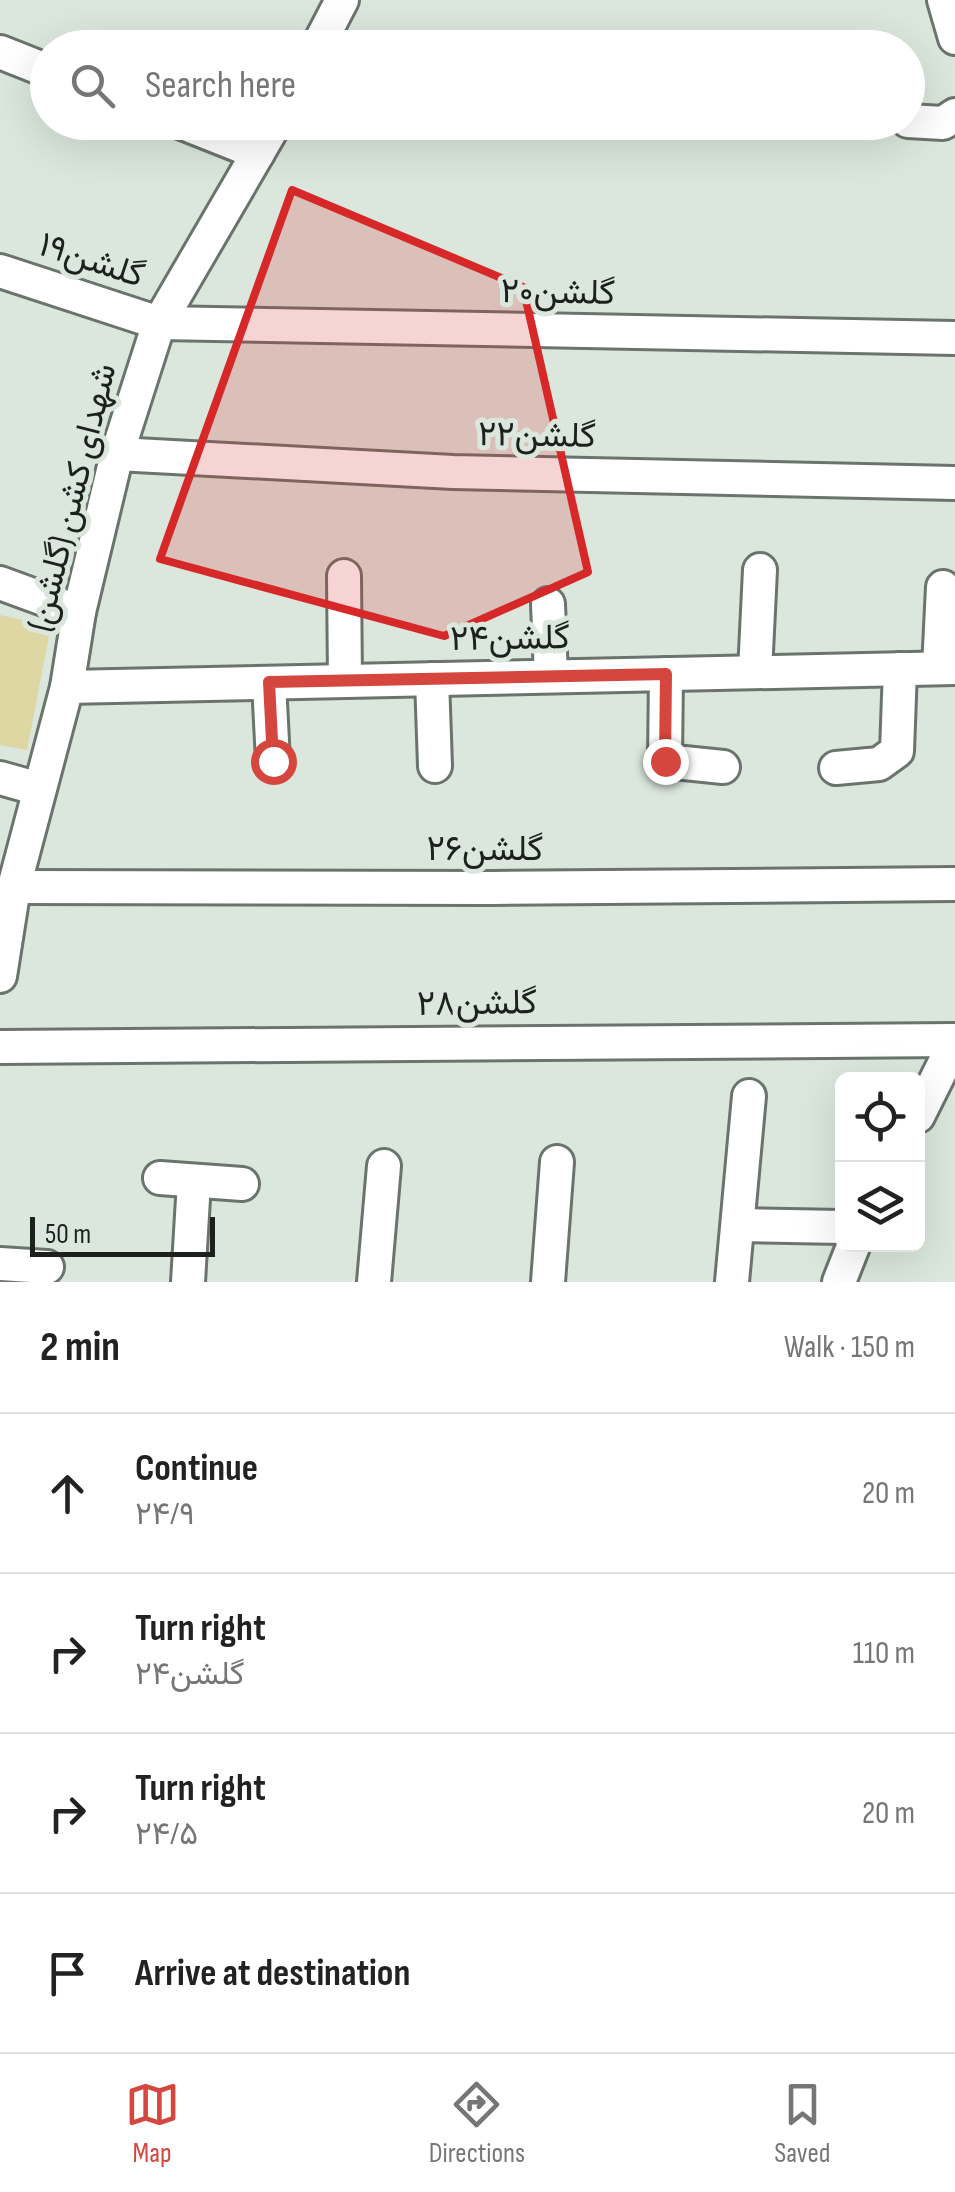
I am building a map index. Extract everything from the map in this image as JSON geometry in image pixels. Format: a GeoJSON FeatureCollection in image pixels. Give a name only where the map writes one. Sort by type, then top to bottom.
{"type":"FeatureCollection","features":[{"type":"Feature","properties":{"kind":"street"},"geometry":{"type":"LineString","coordinates":[[326,30],[342,0]]}},
{"type":"Feature","properties":{"kind":"street"},"geometry":{"type":"LineString","coordinates":[[944,0],[955,38]]}},
{"type":"Feature","properties":{"kind":"street"},"geometry":{"type":"LineString","coordinates":[[2,53],[30,64]]}},
{"type":"Feature","properties":{"kind":"street"},"geometry":{"type":"LineString","coordinates":[[925,122],[942,123],[955,115]]}},
{"type":"Feature","properties":{"kind":"street"},"geometry":{"type":"LineString","coordinates":[[225,140],[258,153]]}},
{"type":"Feature","properties":{"kind":"street","name":"شهدای کشن (گلشن)"},"geometry":{"type":"LineString","coordinates":[[0,976],[14,887],[67,687],[79,612],[116,454],[159,323],[266,140]]}},
{"type":"Feature","properties":{"kind":"street","name":"گلشن۱۹"},"geometry":{"type":"LineString","coordinates":[[0,271],[159,323]]}},
{"type":"Feature","properties":{"kind":"street","name":"گلشن۲۰"},"geometry":{"type":"LineString","coordinates":[[159,323],[955,338]]}},
{"type":"Feature","properties":{"kind":"street","name":"گلشن۲۲"},"geometry":{"type":"LineString","coordinates":[[116,454],[472,472],[955,483]]}},
{"type":"Feature","properties":{"kind":"street"},"geometry":{"type":"LineString","coordinates":[[755,672],[760,570]]}},
{"type":"Feature","properties":{"kind":"street"},"geometry":{"type":"LineString","coordinates":[[344,576],[345,681]]}},
{"type":"Feature","properties":{"kind":"street"},"geometry":{"type":"LineString","coordinates":[[0,582],[79,612]]}},
{"type":"Feature","properties":{"kind":"street"},"geometry":{"type":"LineString","coordinates":[[943,587],[947,668]]}},
{"type":"Feature","properties":{"kind":"street"},"geometry":{"type":"LineString","coordinates":[[548,604],[552,676]]}},
{"type":"Feature","properties":{"kind":"street","name":"گلشن۲۴"},"geometry":{"type":"LineString","coordinates":[[67,687],[947,668]]}},
{"type":"Feature","properties":{"kind":"street"},"geometry":{"type":"LineString","coordinates":[[836,768],[878,764],[897,751],[900,669]]}},
{"type":"Feature","properties":{"kind":"street"},"geometry":{"type":"LineString","coordinates":[[666,674],[665,761],[723,767]]}},
{"type":"Feature","properties":{"kind":"street"},"geometry":{"type":"LineString","coordinates":[[432,679],[435,766]]}},
{"type":"Feature","properties":{"kind":"street"},"geometry":{"type":"LineString","coordinates":[[269,682],[273,761]]}},
{"type":"Feature","properties":{"kind":"street"},"geometry":{"type":"LineString","coordinates":[[0,778],[39,789]]}},
{"type":"Feature","properties":{"kind":"street","name":"گلشن۲۶"},"geometry":{"type":"LineString","coordinates":[[14,887],[955,884]]}},
{"type":"Feature","properties":{"kind":"street"},"geometry":{"type":"LineString","coordinates":[[925,1107],[946,1079],[955,1041]]}},
{"type":"Feature","properties":{"kind":"street","name":"گلشن۲۸"},"geometry":{"type":"LineString","coordinates":[[0,1047],[955,1041]]}},
{"type":"Feature","properties":{"kind":"street"},"geometry":{"type":"LineString","coordinates":[[732,1282],[749,1096]]}},
{"type":"Feature","properties":{"kind":"street"},"geometry":{"type":"LineString","coordinates":[[548,1282],[557,1162]]}},
{"type":"Feature","properties":{"kind":"street"},"geometry":{"type":"LineString","coordinates":[[374,1282],[384,1166]]}},
{"type":"Feature","properties":{"kind":"street"},"geometry":{"type":"LineString","coordinates":[[160,1178],[242,1184]]}},
{"type":"Feature","properties":{"kind":"street"},"geometry":{"type":"LineString","coordinates":[[188,1282],[194,1182]]}},
{"type":"Feature","properties":{"kind":"street"},"geometry":{"type":"LineString","coordinates":[[738,1225],[835,1227]]}},
{"type":"Feature","properties":{"kind":"street"},"geometry":{"type":"LineString","coordinates":[[839,1282],[851,1252]]}},
{"type":"Feature","properties":{"kind":"street"},"geometry":{"type":"LineString","coordinates":[[0,1264],[47,1267]]}},
{"type":"Feature","properties":{"kind":"highlighted area"},"geometry":{"type":"Polygon","coordinates":[[[292,190],[523,287],[588,572],[444,636],[160,559],[292,190]]]}},
{"type":"Feature","properties":{"kind":"shaded area"},"geometry":{"type":"Polygon","coordinates":[[[0,615],[51,626],[27,750],[0,745],[0,615]]]}},
{"type":"Feature","properties":{"kind":"route"},"geometry":{"type":"LineString","coordinates":[[273,761],[269,682],[666,674],[665,761]]}}]}
